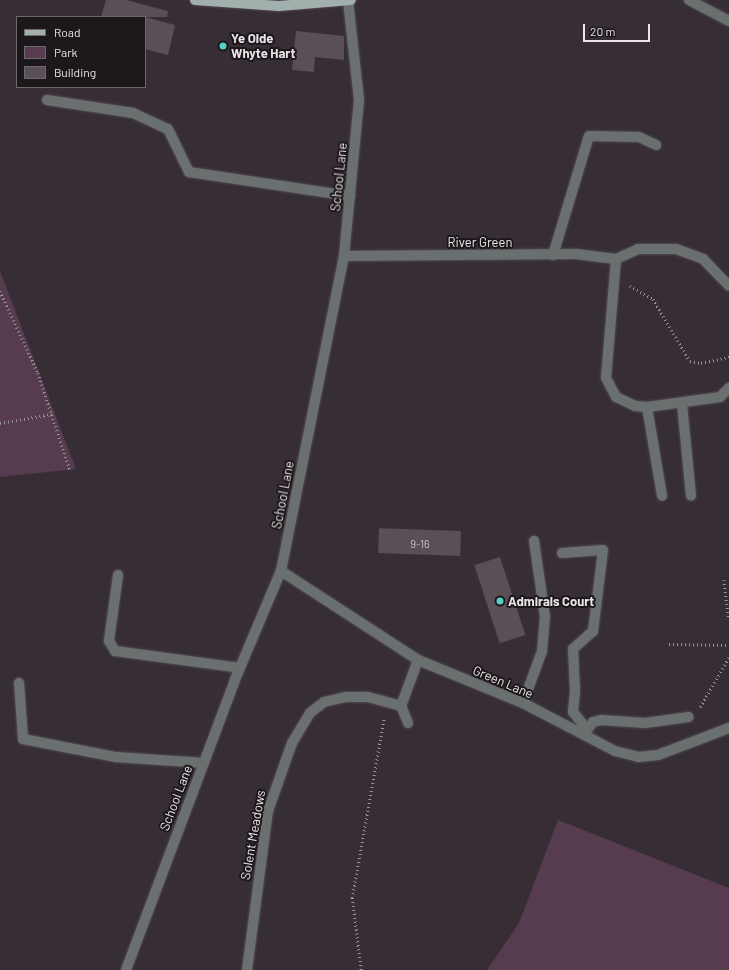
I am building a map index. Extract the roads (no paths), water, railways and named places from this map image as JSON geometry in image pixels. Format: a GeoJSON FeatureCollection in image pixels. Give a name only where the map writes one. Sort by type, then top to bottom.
{"type":"FeatureCollection","features":[{"type":"Feature","properties":{"kind":"main road"},"geometry":{"type":"LineString","coordinates":[[195,0],[279,6],[350,0]]}},
{"type":"Feature","properties":{"kind":"street","name":"School Lane"},"geometry":{"type":"LineString","coordinates":[[126,970],[240,668],[281,571],[344,256],[359,100],[350,0]]}},
{"type":"Feature","properties":{"kind":"street"},"geometry":{"type":"LineString","coordinates":[[689,0],[729,21]]}},
{"type":"Feature","properties":{"kind":"street"},"geometry":{"type":"LineString","coordinates":[[47,100],[133,112],[168,129],[189,172],[350,196]]}},
{"type":"Feature","properties":{"kind":"street"},"geometry":{"type":"LineString","coordinates":[[553,255],[589,136],[639,137],[656,145]]}},
{"type":"Feature","properties":{"kind":"street"},"geometry":{"type":"LineString","coordinates":[[729,286],[703,259],[676,249],[638,249],[616,260],[606,378],[616,397],[636,406],[647,407],[682,404],[720,397],[729,388]]}},
{"type":"Feature","properties":{"kind":"street","name":"River Green"},"geometry":{"type":"LineString","coordinates":[[344,256],[553,255],[616,260]]}},
{"type":"Feature","properties":{"kind":"street"},"geometry":{"type":"LineString","coordinates":[[682,404],[691,496]]}},
{"type":"Feature","properties":{"kind":"street"},"geometry":{"type":"LineString","coordinates":[[647,407],[662,496]]}},
{"type":"Feature","properties":{"kind":"street"},"geometry":{"type":"LineString","coordinates":[[523,703],[542,651],[545,618],[534,541]]}},
{"type":"Feature","properties":{"kind":"street"},"geometry":{"type":"LineString","coordinates":[[562,553],[603,550],[592,631],[573,649],[575,692],[573,712],[585,732],[601,720],[645,723],[689,717]]}},
{"type":"Feature","properties":{"kind":"street","name":"Green Lane"},"geometry":{"type":"LineString","coordinates":[[281,571],[418,660],[523,703],[585,732],[615,751],[639,757],[658,756],[729,728]]}},
{"type":"Feature","properties":{"kind":"street"},"geometry":{"type":"LineString","coordinates":[[118,575],[109,641],[115,651],[240,668]]}},
{"type":"Feature","properties":{"kind":"street"},"geometry":{"type":"LineString","coordinates":[[408,723],[401,706],[418,660]]}},
{"type":"Feature","properties":{"kind":"street"},"geometry":{"type":"LineString","coordinates":[[19,683],[23,739],[116,757],[204,763]]}},
{"type":"Feature","properties":{"kind":"street","name":"Solent Meadows"},"geometry":{"type":"LineString","coordinates":[[247,970],[268,811],[292,743],[310,713],[324,702],[345,697],[368,697],[401,706]]}},
{"type":"Feature","properties":{"kind":"place","name":"Ye Olde Whyte Hart"},"geometry":{"type":"Point","coordinates":[223,46]}},
{"type":"Feature","properties":{"kind":"place","name":"Admirals Court"},"geometry":{"type":"Point","coordinates":[500,601]}}]}
